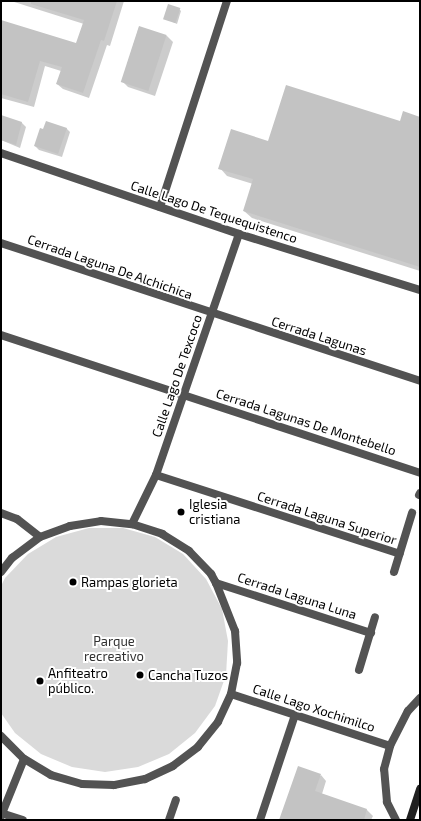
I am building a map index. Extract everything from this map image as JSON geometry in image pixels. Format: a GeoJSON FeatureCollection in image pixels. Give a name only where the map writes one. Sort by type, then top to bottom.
{"type":"FeatureCollection","features":[{"type":"Feature","properties":{"kind":"street"},"geometry":{"type":"LineString","coordinates":[[160,207],[227,1]]}},
{"type":"Feature","properties":{"kind":"street","name":"Calle Lago De Tequequistenco"},"geometry":{"type":"LineString","coordinates":[[1,153],[239,234],[420,290]]}},
{"type":"Feature","properties":{"kind":"street","name":"Calle Lago De Texcoco"},"geometry":{"type":"LineString","coordinates":[[132,524],[156,475],[239,234]]}},
{"type":"Feature","properties":{"kind":"street","name":"Cerrada Laguna De Alchichica"},"geometry":{"type":"LineString","coordinates":[[1,243],[211,314]]}},
{"type":"Feature","properties":{"kind":"street","name":"Cerrada Lagunas"},"geometry":{"type":"LineString","coordinates":[[211,314],[420,381]]}},
{"type":"Feature","properties":{"kind":"street","name":"Cerrada Lagunas De Montebello"},"geometry":{"type":"LineString","coordinates":[[1,335],[184,394],[420,473]]}},
{"type":"Feature","properties":{"kind":"street","name":"Cerrada Laguna Superior"},"geometry":{"type":"LineString","coordinates":[[156,475],[400,554]]}},
{"type":"Feature","properties":{"kind":"street"},"geometry":{"type":"LineString","coordinates":[[1,513],[17,518],[40,538]]}},
{"type":"Feature","properties":{"kind":"street","name":"Cerrada Laguna Superior"},"geometry":{"type":"LineString","coordinates":[[394,572],[412,513]]}},
{"type":"Feature","properties":{"kind":"street"},"geometry":{"type":"LineString","coordinates":[[1,572],[12,558],[40,538],[70,526],[101,521],[132,524],[162,534],[189,551],[211,574],[236,631],[237,663],[231,694],[218,722],[198,747],[173,766],[145,779],[114,785],[82,784],[51,775],[24,759],[1,736]]}},
{"type":"Feature","properties":{"kind":"street","name":"Cerrada Laguna Luna"},"geometry":{"type":"LineString","coordinates":[[216,583],[371,633]]}},
{"type":"Feature","properties":{"kind":"street","name":"Cerrada Laguna Luna"},"geometry":{"type":"LineString","coordinates":[[359,670],[375,617]]}},
{"type":"Feature","properties":{"kind":"street","name":"Calle Lago Xochimilco"},"geometry":{"type":"LineString","coordinates":[[231,694],[390,746]]}},
{"type":"Feature","properties":{"kind":"street"},"geometry":{"type":"LineString","coordinates":[[396,820],[387,802],[384,769],[390,746],[408,711],[420,698]]}},
{"type":"Feature","properties":{"kind":"street"},"geometry":{"type":"LineString","coordinates":[[260,820],[295,716]]}},
{"type":"Feature","properties":{"kind":"street"},"geometry":{"type":"LineString","coordinates":[[23,820],[1,814],[24,759]]}},
{"type":"Feature","properties":{"kind":"street"},"geometry":{"type":"LineString","coordinates":[[410,820],[420,789]]}},
{"type":"Feature","properties":{"kind":"street"},"geometry":{"type":"LineString","coordinates":[[169,820],[176,800]]}},
{"type":"Feature","properties":{"kind":"green space","name":"Parque recreativo"},"geometry":{"type":"Polygon","coordinates":[[[89,528],[123,528],[155,537],[183,554],[206,579],[222,609],[228,641],[226,675],[215,706],[195,733],[169,754],[138,767],[105,772],[72,767],[41,754],[15,733],[1,713],[1,586],[5,578],[28,554],[56,537],[89,528]]]}},
{"type":"Feature","properties":{"kind":"building"},"geometry":{"type":"Polygon","coordinates":[[[31,1],[117,1],[104,41],[101,40],[83,93],[56,84],[62,67],[40,61],[28,102],[1,94],[1,20],[76,43],[84,20],[31,4],[31,1]]]}},
{"type":"Feature","properties":{"kind":"building"},"geometry":{"type":"Polygon","coordinates":[[[168,4],[180,8],[175,23],[163,19],[168,4]]]}},
{"type":"Feature","properties":{"kind":"building"},"geometry":{"type":"Polygon","coordinates":[[[139,26],[167,35],[148,91],[121,82],[139,26]]]}},
{"type":"Feature","properties":{"kind":"building"},"geometry":{"type":"Polygon","coordinates":[[[286,85],[400,121],[403,111],[420,117],[420,267],[243,211],[253,179],[218,169],[231,129],[268,141],[286,85]]]}},
{"type":"Feature","properties":{"kind":"building"},"geometry":{"type":"Polygon","coordinates":[[[1,115],[22,122],[16,145],[1,140],[1,115]]]}},
{"type":"Feature","properties":{"kind":"building"},"geometry":{"type":"Polygon","coordinates":[[[46,121],[67,128],[58,154],[34,146],[40,128],[43,129],[46,121]]]}},
{"type":"Feature","properties":{"kind":"building"},"geometry":{"type":"Polygon","coordinates":[[[298,766],[321,774],[315,791],[367,809],[364,820],[279,820],[298,766]]]}},
{"type":"Feature","properties":{"kind":"place","name":"Iglesia cristiana"},"geometry":{"type":"Point","coordinates":[181,512]}},
{"type":"Feature","properties":{"kind":"place","name":"Rampas glorieta"},"geometry":{"type":"Point","coordinates":[73,582]}},
{"type":"Feature","properties":{"kind":"place","name":"Cancha Tuzos"},"geometry":{"type":"Point","coordinates":[140,675]}},
{"type":"Feature","properties":{"kind":"place","name":"Anfiteatro público."},"geometry":{"type":"Point","coordinates":[40,681]}}]}
